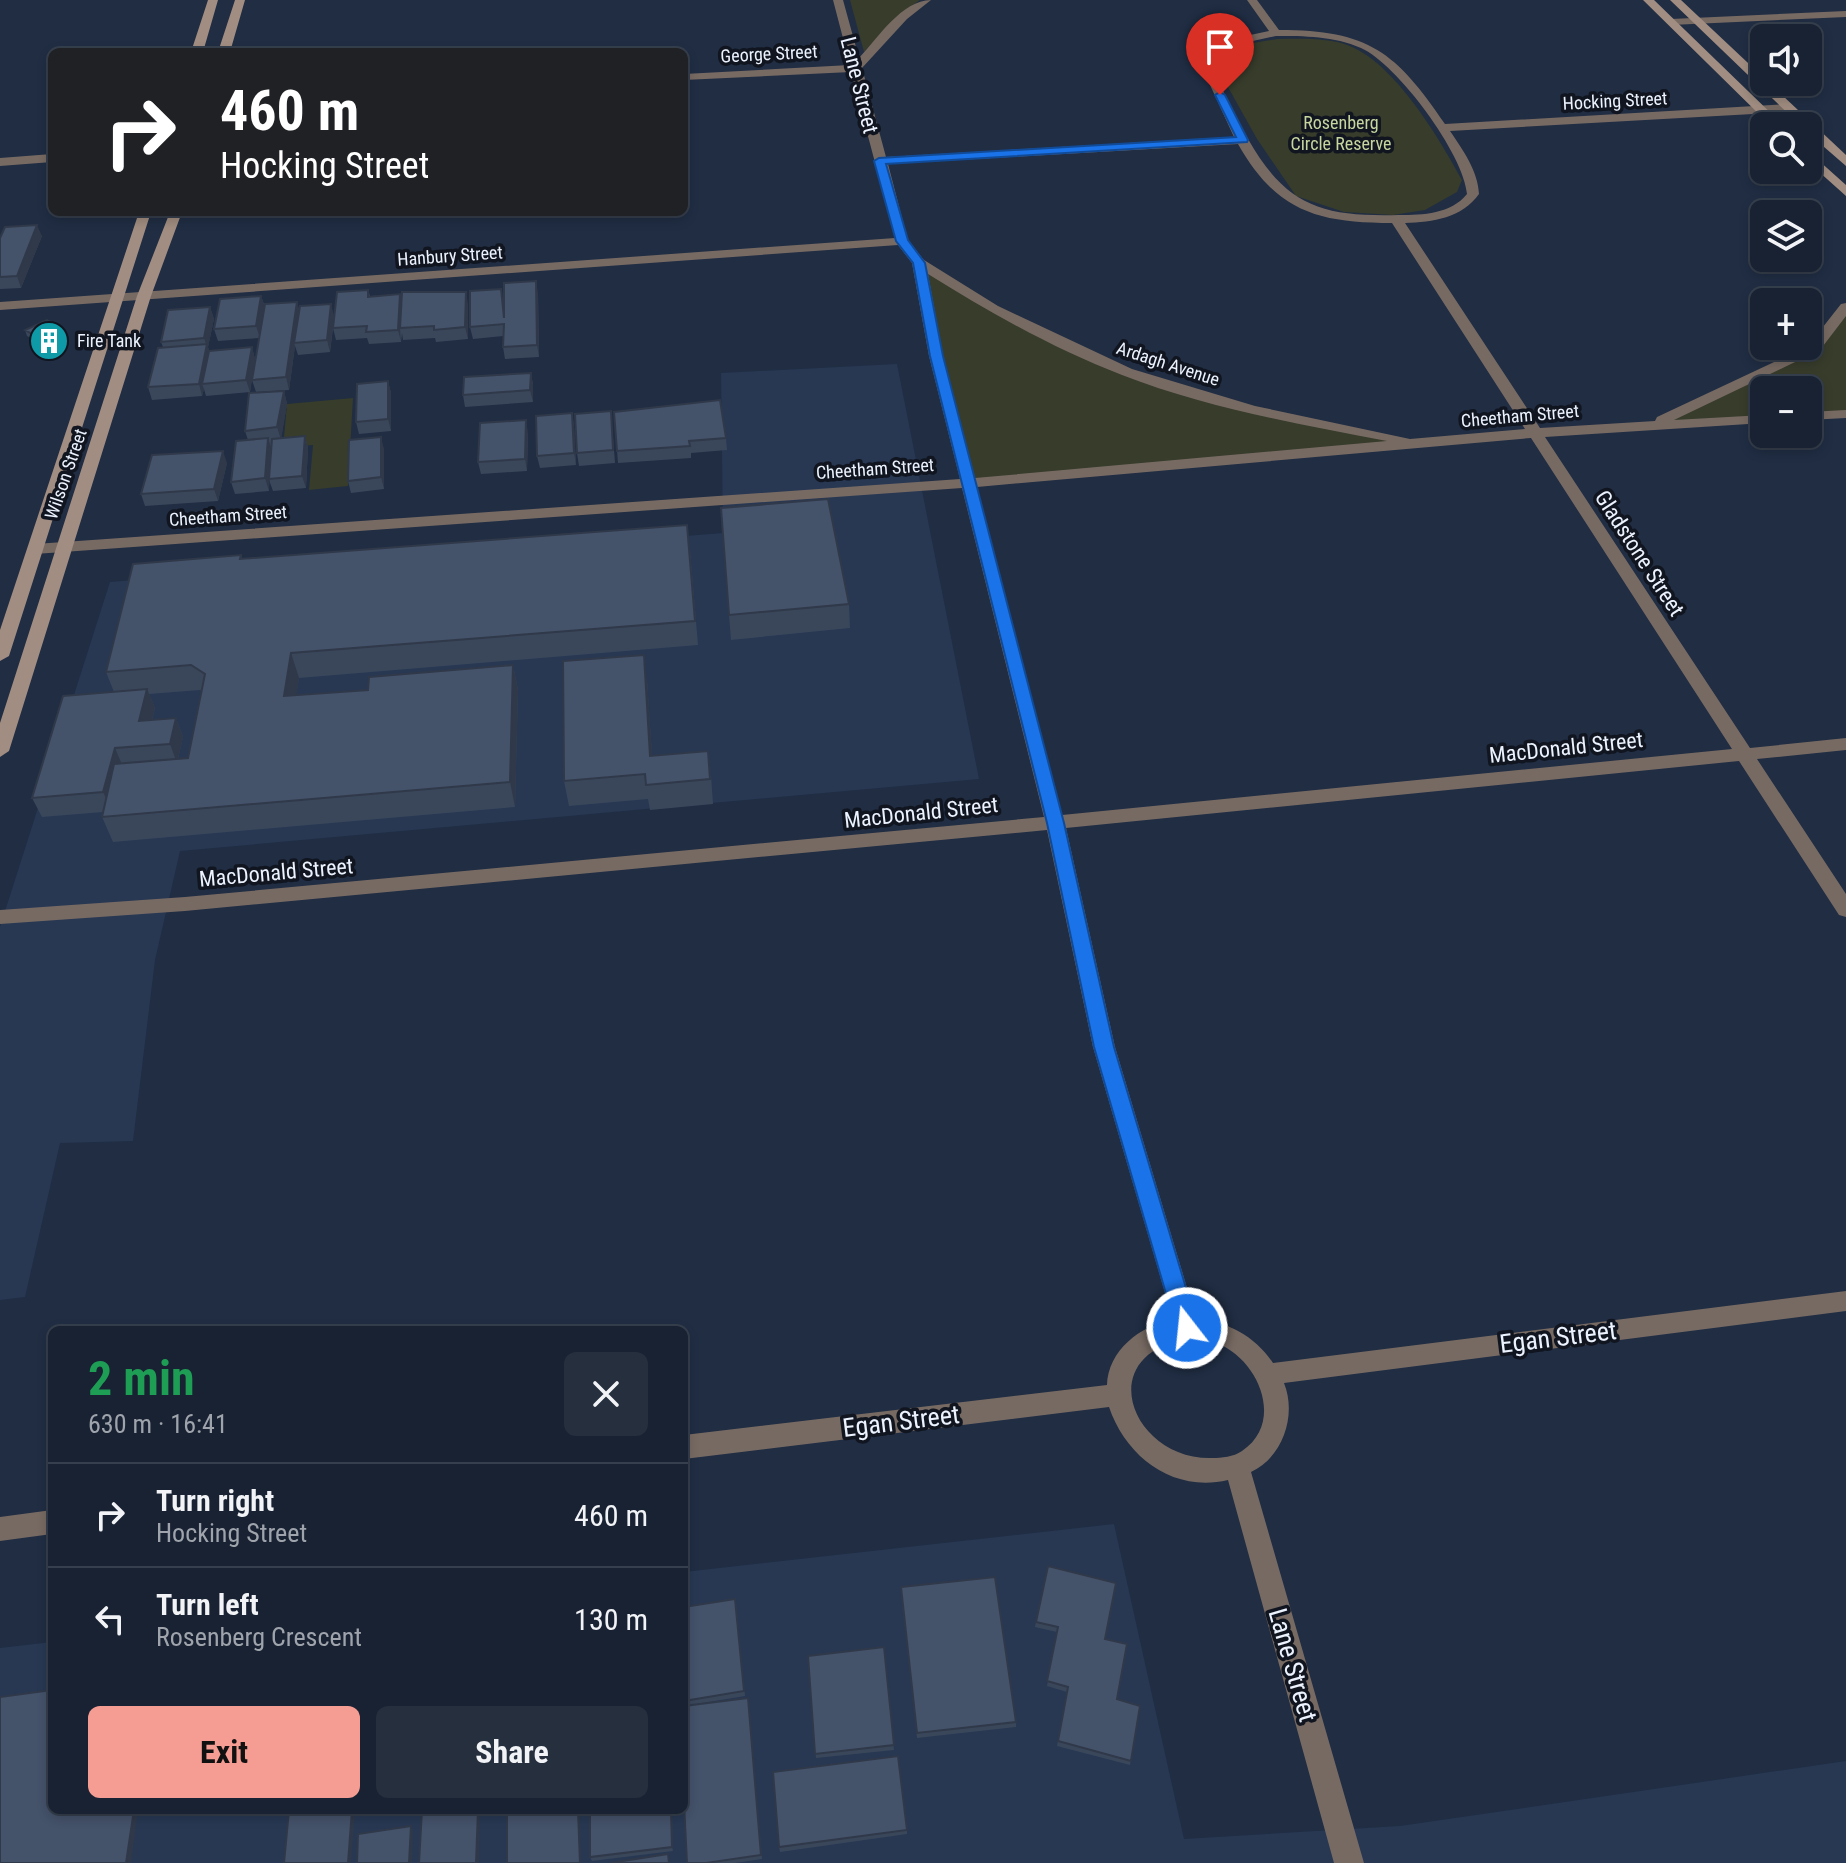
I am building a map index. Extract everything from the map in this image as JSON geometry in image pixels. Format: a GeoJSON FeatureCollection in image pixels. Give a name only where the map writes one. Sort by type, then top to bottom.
{"type":"FeatureCollection","features":[{"type":"Feature","properties":{"kind":"street"},"geometry":{"type":"LineString","coordinates":[[198,48],[213,0]]}},
{"type":"Feature","properties":{"kind":"street"},"geometry":{"type":"LineString","coordinates":[[225,48],[240,0]]}},
{"type":"Feature","properties":{"kind":"street","name":"Lane Street"},"geometry":{"type":"LineString","coordinates":[[838,0],[902,241],[919,263],[936,356],[1055,823],[1104,1047],[1187,1328]]}},
{"type":"Feature","properties":{"kind":"street"},"geometry":{"type":"LineString","coordinates":[[856,68],[903,17],[926,0]]}},
{"type":"Feature","properties":{"kind":"street"},"geometry":{"type":"LineString","coordinates":[[1252,0],[1276,33]]}},
{"type":"Feature","properties":{"kind":"street"},"geometry":{"type":"LineString","coordinates":[[1648,0],[1761,110]]}},
{"type":"Feature","properties":{"kind":"street"},"geometry":{"type":"LineString","coordinates":[[1675,0],[1793,112]]}},
{"type":"Feature","properties":{"kind":"street"},"geometry":{"type":"LineString","coordinates":[[1671,22],[1846,14]]}},
{"type":"Feature","properties":{"kind":"street"},"geometry":{"type":"LineString","coordinates":[[1276,33],[1344,39],[1376,51],[1387,59],[1442,128],[1474,181],[1475,192],[1469,200],[1451,211],[1397,221],[1336,215],[1289,199],[1272,186],[1243,140],[1205,61],[1226,43],[1276,33]]}},
{"type":"Feature","properties":{"kind":"street","name":"George Street"},"geometry":{"type":"LineString","coordinates":[[688,77],[856,68]]}},
{"type":"Feature","properties":{"kind":"street","name":"Hocking Street"},"geometry":{"type":"LineString","coordinates":[[1442,128],[1789,108]]}},
{"type":"Feature","properties":{"kind":"street"},"geometry":{"type":"LineString","coordinates":[[1822,139],[1846,162]]}},
{"type":"Feature","properties":{"kind":"street"},"geometry":{"type":"LineString","coordinates":[[879,161],[1243,140]]}},
{"type":"Feature","properties":{"kind":"street"},"geometry":{"type":"LineString","coordinates":[[0,162],[48,158]]}},
{"type":"Feature","properties":{"kind":"street"},"geometry":{"type":"LineString","coordinates":[[1822,167],[1843,185]]}},
{"type":"Feature","properties":{"kind":"street","name":"Wilson Street"},"geometry":{"type":"LineString","coordinates":[[0,656],[144,216]]}},
{"type":"Feature","properties":{"kind":"street","name":"Wilson Street"},"geometry":{"type":"LineString","coordinates":[[0,751],[144,296],[174,216]]}},
{"type":"Feature","properties":{"kind":"street","name":"Gladstone Street"},"geometry":{"type":"LineString","coordinates":[[1397,221],[1846,910]]}},
{"type":"Feature","properties":{"kind":"street","name":"Hanbury Street"},"geometry":{"type":"LineString","coordinates":[[0,306],[902,241]]}},
{"type":"Feature","properties":{"kind":"street","name":"Ardagh Avenue"},"geometry":{"type":"LineString","coordinates":[[919,263],[993,309],[1127,372],[1252,410],[1426,445]]}},
{"type":"Feature","properties":{"kind":"street"},"geometry":{"type":"LineString","coordinates":[[1652,425],[1815,347],[1846,307]]}},
{"type":"Feature","properties":{"kind":"street"},"geometry":{"type":"LineString","coordinates":[[1822,415],[1846,414]]}},
{"type":"Feature","properties":{"kind":"street","name":"Cheetham Street"},"geometry":{"type":"LineString","coordinates":[[35,549],[967,483],[1426,445],[1534,433],[1750,420]]}},
{"type":"Feature","properties":{"kind":"street","name":"MacDonald Street"},"geometry":{"type":"LineString","coordinates":[[0,917],[185,904],[1055,823],[1846,744]]}},
{"type":"Feature","properties":{"kind":"street","name":"Egan Street"},"geometry":{"type":"LineString","coordinates":[[1269,1374],[1846,1301]]}},
{"type":"Feature","properties":{"kind":"street"},"geometry":{"type":"LineString","coordinates":[[1187,1328],[1214,1331],[1229,1337],[1261,1361],[1269,1374],[1278,1410],[1271,1437],[1255,1456],[1237,1467],[1210,1472],[1166,1463],[1135,1439],[1120,1410],[1120,1373],[1138,1347],[1159,1333],[1187,1328]]}},
{"type":"Feature","properties":{"kind":"street","name":"Egan Street"},"geometry":{"type":"LineString","coordinates":[[688,1447],[1118,1395]]}},
{"type":"Feature","properties":{"kind":"street","name":"Lane Street"},"geometry":{"type":"LineString","coordinates":[[1237,1467],[1349,1863]]}},
{"type":"Feature","properties":{"kind":"street"},"geometry":{"type":"LineString","coordinates":[[0,1529],[48,1523]]}},
{"type":"Feature","properties":{"kind":"shaded area"},"geometry":{"type":"Polygon","coordinates":[[[897,364],[979,779],[180,851],[155,960],[133,1141],[60,1143],[25,1297],[0,1300],[0,927],[110,582],[723,533],[721,373],[897,364]]]}},
{"type":"Feature","properties":{"kind":"shaded area"},"geometry":{"type":"Polygon","coordinates":[[[1114,1524],[1184,1839],[1400,1826],[1846,1761],[1846,1863],[0,1863],[0,1648],[48,1642],[48,1814],[688,1814],[688,1572],[1114,1524]]]}},
{"type":"Feature","properties":{"kind":"green space"},"geometry":{"type":"Polygon","coordinates":[[[850,0],[920,0],[898,16],[864,52],[850,0]]]}},
{"type":"Feature","properties":{"kind":"green space","name":"Rosenberg Circle Reserve"},"geometry":{"type":"Polygon","coordinates":[[[1277,39],[1315,39],[1343,44],[1368,56],[1385,70],[1415,105],[1442,145],[1462,180],[1457,192],[1425,210],[1393,215],[1344,212],[1296,196],[1257,139],[1215,64],[1247,44],[1277,39]]]}},
{"type":"Feature","properties":{"kind":"green space"},"geometry":{"type":"Polygon","coordinates":[[[919,263],[993,309],[1127,372],[1252,410],[1426,445],[967,483],[919,263]]]}},
{"type":"Feature","properties":{"kind":"green space"},"geometry":{"type":"Polygon","coordinates":[[[1846,307],[1846,414],[1822,415],[1822,376],[1754,376],[1787,360],[1822,360],[1822,337],[1846,307]]]}},
{"type":"Feature","properties":{"kind":"green space"},"geometry":{"type":"Polygon","coordinates":[[[1750,378],[1750,420],[1652,425],[1750,378]]]}},
{"type":"Feature","properties":{"kind":"green space"},"geometry":{"type":"Polygon","coordinates":[[[353,398],[348,486],[309,490],[313,445],[283,448],[287,404],[353,398]]]}},
{"type":"Feature","properties":{"kind":"building"},"geometry":{"type":"Polygon","coordinates":[[[37,225],[17,276],[0,277],[0,238],[5,227],[37,225]]]}},
{"type":"Feature","properties":{"kind":"building"},"geometry":{"type":"Polygon","coordinates":[[[536,281],[537,345],[503,347],[504,324],[470,327],[470,291],[501,289],[504,318],[504,283],[536,281]]]}},
{"type":"Feature","properties":{"kind":"building"},"geometry":{"type":"Polygon","coordinates":[[[368,290],[368,297],[400,294],[398,330],[366,332],[367,326],[333,328],[337,292],[368,290]]]}},
{"type":"Feature","properties":{"kind":"building"},"geometry":{"type":"Polygon","coordinates":[[[402,292],[466,292],[465,327],[434,330],[434,326],[400,328],[402,292]]]}},
{"type":"Feature","properties":{"kind":"building"},"geometry":{"type":"Polygon","coordinates":[[[261,296],[256,326],[214,329],[220,299],[261,296]]]}},
{"type":"Feature","properties":{"kind":"building"},"geometry":{"type":"Polygon","coordinates":[[[297,302],[286,377],[252,380],[265,304],[297,302]]]}},
{"type":"Feature","properties":{"kind":"building"},"geometry":{"type":"Polygon","coordinates":[[[331,304],[327,340],[294,343],[300,306],[331,304]]]}},
{"type":"Feature","properties":{"kind":"building"},"geometry":{"type":"Polygon","coordinates":[[[210,307],[204,338],[161,342],[168,310],[210,307]]]}},
{"type":"Feature","properties":{"kind":"building"},"geometry":{"type":"Polygon","coordinates":[[[47,320],[56,325],[34,335],[25,330],[47,320]]]}},
{"type":"Feature","properties":{"kind":"building"},"geometry":{"type":"Polygon","coordinates":[[[207,344],[199,384],[148,387],[158,348],[207,344]]]}},
{"type":"Feature","properties":{"kind":"building"},"geometry":{"type":"Polygon","coordinates":[[[252,347],[246,380],[202,384],[209,351],[252,347]]]}},
{"type":"Feature","properties":{"kind":"building"},"geometry":{"type":"Polygon","coordinates":[[[531,373],[530,390],[463,395],[464,377],[531,373]]]}},
{"type":"Feature","properties":{"kind":"building"},"geometry":{"type":"Polygon","coordinates":[[[388,381],[388,419],[356,422],[357,384],[388,381]]]}},
{"type":"Feature","properties":{"kind":"building"},"geometry":{"type":"Polygon","coordinates":[[[284,391],[277,427],[245,431],[249,393],[284,391]]]}},
{"type":"Feature","properties":{"kind":"building"},"geometry":{"type":"Polygon","coordinates":[[[720,400],[726,438],[689,441],[690,446],[617,451],[614,412],[720,400]]]}},
{"type":"Feature","properties":{"kind":"building"},"geometry":{"type":"Polygon","coordinates":[[[611,411],[613,450],[577,453],[575,414],[611,411]]]}},
{"type":"Feature","properties":{"kind":"building"},"geometry":{"type":"Polygon","coordinates":[[[572,413],[574,453],[537,456],[536,416],[572,413]]]}},
{"type":"Feature","properties":{"kind":"building"},"geometry":{"type":"Polygon","coordinates":[[[526,420],[525,459],[478,462],[480,423],[526,420]]]}},
{"type":"Feature","properties":{"kind":"building"},"geometry":{"type":"Polygon","coordinates":[[[305,436],[302,476],[269,479],[272,439],[305,436]]]}},
{"type":"Feature","properties":{"kind":"building"},"geometry":{"type":"Polygon","coordinates":[[[381,437],[381,477],[348,481],[349,440],[381,437]]]}},
{"type":"Feature","properties":{"kind":"building"},"geometry":{"type":"Polygon","coordinates":[[[268,438],[265,478],[231,482],[236,441],[268,438]]]}},
{"type":"Feature","properties":{"kind":"building"},"geometry":{"type":"Polygon","coordinates":[[[223,451],[214,489],[141,494],[152,455],[223,451]]]}},
{"type":"Feature","properties":{"kind":"building"},"geometry":{"type":"Polygon","coordinates":[[[828,499],[849,604],[729,615],[721,508],[828,499]]]}},
{"type":"Feature","properties":{"kind":"building"},"geometry":{"type":"Polygon","coordinates":[[[687,525],[695,621],[291,653],[284,696],[368,690],[369,677],[513,665],[510,782],[102,817],[114,764],[188,758],[205,674],[191,665],[106,672],[133,564],[241,555],[240,559],[687,525]]]}},
{"type":"Feature","properties":{"kind":"building"},"geometry":{"type":"Polygon","coordinates":[[[644,655],[650,756],[708,751],[710,779],[646,785],[645,774],[564,781],[563,661],[644,655]]]}},
{"type":"Feature","properties":{"kind":"building"},"geometry":{"type":"Polygon","coordinates":[[[147,689],[139,721],[176,718],[170,744],[115,748],[103,792],[32,798],[63,696],[147,689]]]}},
{"type":"Feature","properties":{"kind":"building"},"geometry":{"type":"Polygon","coordinates":[[[1048,1566],[1116,1583],[1105,1639],[1127,1644],[1117,1699],[1140,1706],[1131,1761],[1058,1741],[1068,1687],[1047,1681],[1058,1627],[1036,1622],[1048,1566]]]}},
{"type":"Feature","properties":{"kind":"building"},"geometry":{"type":"Polygon","coordinates":[[[995,1577],[1016,1722],[917,1733],[901,1587],[995,1577]]]}},
{"type":"Feature","properties":{"kind":"building"},"geometry":{"type":"Polygon","coordinates":[[[735,1599],[744,1691],[688,1700],[688,1606],[735,1599]]]}},
{"type":"Feature","properties":{"kind":"building"},"geometry":{"type":"Polygon","coordinates":[[[884,1647],[894,1745],[815,1754],[808,1656],[884,1647]]]}},
{"type":"Feature","properties":{"kind":"building"},"geometry":{"type":"Polygon","coordinates":[[[48,1691],[48,1814],[133,1814],[126,1863],[0,1863],[0,1697],[48,1691]]]}},
{"type":"Feature","properties":{"kind":"building"},"geometry":{"type":"Polygon","coordinates":[[[748,1698],[761,1855],[687,1863],[685,1814],[688,1814],[688,1706],[748,1698]]]}},
{"type":"Feature","properties":{"kind":"building"},"geometry":{"type":"Polygon","coordinates":[[[898,1756],[907,1830],[779,1847],[773,1772],[898,1756]]]}},
{"type":"Feature","properties":{"kind":"building"},"geometry":{"type":"Polygon","coordinates":[[[289,1814],[352,1814],[348,1863],[284,1863],[289,1814]]]}},
{"type":"Feature","properties":{"kind":"building"},"geometry":{"type":"Polygon","coordinates":[[[422,1814],[478,1814],[476,1863],[419,1863],[422,1814]]]}},
{"type":"Feature","properties":{"kind":"building"},"geometry":{"type":"Polygon","coordinates":[[[507,1814],[578,1814],[580,1863],[507,1863],[507,1814]]]}},
{"type":"Feature","properties":{"kind":"building"},"geometry":{"type":"Polygon","coordinates":[[[590,1814],[671,1814],[672,1847],[590,1857],[590,1814]]]}},
{"type":"Feature","properties":{"kind":"building"},"geometry":{"type":"Polygon","coordinates":[[[411,1826],[409,1863],[357,1863],[358,1834],[411,1826]]]}},
{"type":"Feature","properties":{"kind":"building"},"geometry":{"type":"Polygon","coordinates":[[[668,1854],[669,1863],[610,1863],[668,1854]]]}},
{"type":"Feature","properties":{"kind":"place","name":"Fire Tank"},"geometry":{"type":"Point","coordinates":[49,341]}},
{"type":"Feature","properties":{"kind":"route"},"geometry":{"type":"LineString","coordinates":[[1187,1328],[1104,1047],[1055,823],[936,356],[919,263],[902,241],[879,161],[1243,140],[1220,95]]}}]}
